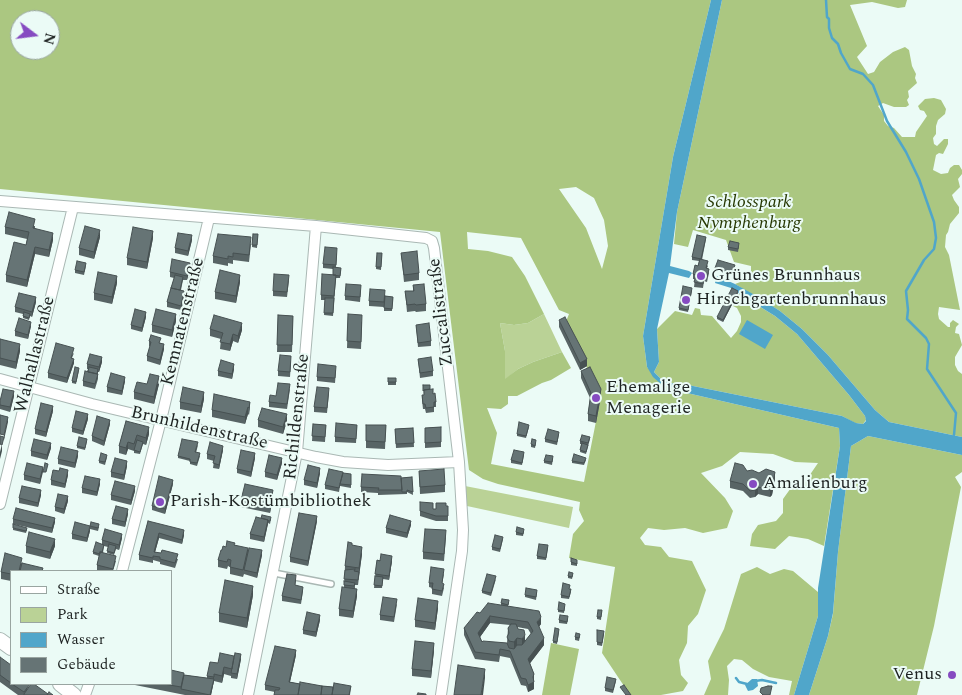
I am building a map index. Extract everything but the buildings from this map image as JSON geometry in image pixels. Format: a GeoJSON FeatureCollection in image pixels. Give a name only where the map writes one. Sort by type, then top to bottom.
{"type":"FeatureCollection","features":[{"type":"Feature","properties":{"kind":"main road"},"geometry":{"type":"LineString","coordinates":[[61,685],[74,695]]}},
{"type":"Feature","properties":{"kind":"street","name":"Zuccalistraße"},"geometry":{"type":"LineString","coordinates":[[0,201],[316,226],[426,238],[432,241],[461,482],[462,551],[441,695]]}},
{"type":"Feature","properties":{"kind":"street","name":"Walhallastraße"},"geometry":{"type":"LineString","coordinates":[[0,504],[3,479],[73,207]]}},
{"type":"Feature","properties":{"kind":"street","name":"Kemnatenstraße"},"geometry":{"type":"LineString","coordinates":[[122,570],[161,420],[209,218]]}},
{"type":"Feature","properties":{"kind":"street","name":"Richildenstraße"},"geometry":{"type":"LineString","coordinates":[[248,695],[297,452],[316,226]]}},
{"type":"Feature","properties":{"kind":"street","name":"Brunhildenstraße"},"geometry":{"type":"LineString","coordinates":[[0,380],[316,458],[364,464],[407,465],[459,462]]}},
{"type":"Feature","properties":{"kind":"lane"},"geometry":{"type":"LineString","coordinates":[[274,573],[331,584]]}},
{"type":"Feature","properties":{"kind":"green space"},"geometry":{"type":"Polygon","coordinates":[[[0,0],[711,0],[673,157],[643,336],[647,367],[661,384],[687,393],[839,428],[840,446],[824,546],[808,539],[789,536],[775,549],[750,546],[752,534],[758,525],[776,521],[783,513],[783,499],[793,485],[805,482],[818,463],[795,462],[773,454],[740,452],[722,466],[701,473],[725,498],[733,511],[727,528],[703,533],[685,528],[664,530],[648,528],[640,538],[645,545],[661,547],[669,557],[692,561],[706,590],[698,614],[688,626],[687,643],[679,660],[681,675],[688,683],[683,691],[661,695],[630,695],[602,653],[615,567],[569,558],[573,534],[584,521],[579,510],[580,502],[498,484],[483,479],[469,470],[440,232],[0,189],[0,0]],[[576,187],[559,189],[586,228],[602,269],[608,246],[604,220],[594,198],[576,187]],[[467,232],[468,249],[488,251],[512,257],[525,276],[544,314],[528,323],[514,325],[500,323],[505,351],[505,379],[518,369],[562,352],[571,368],[517,396],[508,396],[508,404],[501,409],[487,408],[497,433],[491,464],[584,482],[601,396],[565,324],[569,314],[559,310],[521,238],[467,232]]]}},
{"type":"Feature","properties":{"kind":"green space","name":"Schlosspark Nymphenburg"},"geometry":{"type":"Polygon","coordinates":[[[722,0],[907,0],[905,7],[898,8],[872,2],[850,5],[867,46],[857,57],[868,74],[874,72],[880,62],[893,52],[905,47],[909,50],[917,83],[908,91],[909,97],[907,100],[909,105],[906,107],[894,107],[883,103],[878,106],[884,115],[884,121],[902,137],[915,137],[916,132],[927,116],[918,106],[925,99],[934,98],[941,100],[946,109],[945,114],[938,120],[936,134],[933,138],[934,144],[937,146],[944,139],[948,139],[948,144],[943,154],[939,153],[936,155],[933,170],[941,174],[948,173],[954,165],[959,165],[962,170],[962,174],[958,179],[960,187],[952,195],[959,207],[959,213],[950,224],[946,235],[945,247],[949,255],[960,310],[939,307],[938,314],[939,319],[948,327],[950,327],[950,323],[953,320],[959,324],[956,327],[955,333],[959,334],[962,345],[955,357],[955,365],[962,374],[962,437],[889,422],[875,410],[828,355],[802,329],[780,311],[735,284],[751,278],[751,266],[734,262],[726,240],[693,230],[688,247],[674,244],[677,212],[722,0]]]}},
{"type":"Feature","properties":{"kind":"green space"},"geometry":{"type":"Polygon","coordinates":[[[739,294],[775,316],[797,334],[865,416],[866,420],[863,424],[855,423],[842,416],[688,385],[668,383],[654,372],[659,362],[657,329],[675,311],[692,315],[695,308],[700,309],[701,315],[712,316],[731,338],[741,322],[741,316],[737,308],[733,306],[739,294]]]}},
{"type":"Feature","properties":{"kind":"green space"},"geometry":{"type":"Polygon","coordinates":[[[544,314],[562,352],[518,369],[505,380],[505,351],[500,323],[514,325],[528,323],[544,314]]]}},
{"type":"Feature","properties":{"kind":"green space"},"geometry":{"type":"Polygon","coordinates":[[[868,436],[962,455],[962,472],[955,477],[961,487],[934,626],[917,695],[809,695],[833,614],[838,552],[851,446],[868,436]]]}},
{"type":"Feature","properties":{"kind":"green space"},"geometry":{"type":"Polygon","coordinates":[[[465,486],[573,507],[569,528],[467,506],[465,486]]]}},
{"type":"Feature","properties":{"kind":"green space"},"geometry":{"type":"Polygon","coordinates":[[[757,567],[770,574],[784,569],[793,571],[818,592],[818,616],[794,695],[789,695],[792,681],[769,677],[753,669],[742,660],[734,659],[727,666],[729,680],[728,695],[704,695],[711,679],[708,661],[724,629],[741,574],[757,567]]]}},
{"type":"Feature","properties":{"kind":"green space"},"geometry":{"type":"Polygon","coordinates":[[[551,643],[579,649],[570,695],[542,695],[551,643]]]}},
{"type":"Feature","properties":{"kind":"water"},"geometry":{"type":"Polygon","coordinates":[[[711,0],[722,0],[677,212],[670,266],[692,273],[689,278],[669,273],[657,329],[659,362],[654,372],[668,383],[688,385],[842,416],[856,423],[863,424],[866,421],[865,416],[849,395],[797,334],[775,316],[731,288],[715,283],[717,276],[753,294],[780,311],[802,329],[828,355],[875,410],[889,422],[962,437],[962,455],[868,436],[851,446],[838,552],[833,613],[828,636],[809,695],[794,695],[818,616],[818,588],[840,446],[839,428],[687,393],[661,384],[653,377],[647,367],[643,336],[673,157],[711,0]]]}},
{"type":"Feature","properties":{"kind":"water"},"geometry":{"type":"Polygon","coordinates":[[[747,320],[773,335],[765,349],[739,334],[747,320]]]}},
{"type":"Feature","properties":{"kind":"water"},"geometry":{"type":"Polygon","coordinates":[[[752,679],[757,679],[758,686],[748,691],[745,685],[752,679]]]}},
{"type":"Feature","properties":{"kind":"waterway"},"geometry":{"type":"LineString","coordinates":[[826,0],[827,17],[832,38],[838,44],[850,69],[863,74],[873,85],[887,121],[906,152],[919,179],[934,222],[936,238],[934,249],[924,260],[906,291],[907,319],[926,338],[929,344],[927,369],[956,413],[954,435]]}},
{"type":"Feature","properties":{"kind":"waterway"},"geometry":{"type":"LineString","coordinates":[[736,678],[739,682],[747,684]]}},
{"type":"Feature","properties":{"kind":"waterway"},"geometry":{"type":"LineString","coordinates":[[755,681],[762,680],[776,683]]}},
{"type":"Feature","properties":{"kind":"place","name":"Grünes Brunnhaus"},"geometry":{"type":"Point","coordinates":[701,276]}},
{"type":"Feature","properties":{"kind":"place","name":"Hirschgartenbrunnhaus"},"geometry":{"type":"Point","coordinates":[686,300]}},
{"type":"Feature","properties":{"kind":"place","name":"Ehemalige Menagerie"},"geometry":{"type":"Point","coordinates":[596,398]}},
{"type":"Feature","properties":{"kind":"place","name":"Amalienburg"},"geometry":{"type":"Point","coordinates":[753,484]}},
{"type":"Feature","properties":{"kind":"place","name":"Parish-Kostümbibliothek"},"geometry":{"type":"Point","coordinates":[160,502]}},
{"type":"Feature","properties":{"kind":"place","name":"Venus"},"geometry":{"type":"Point","coordinates":[952,675]}}]}
